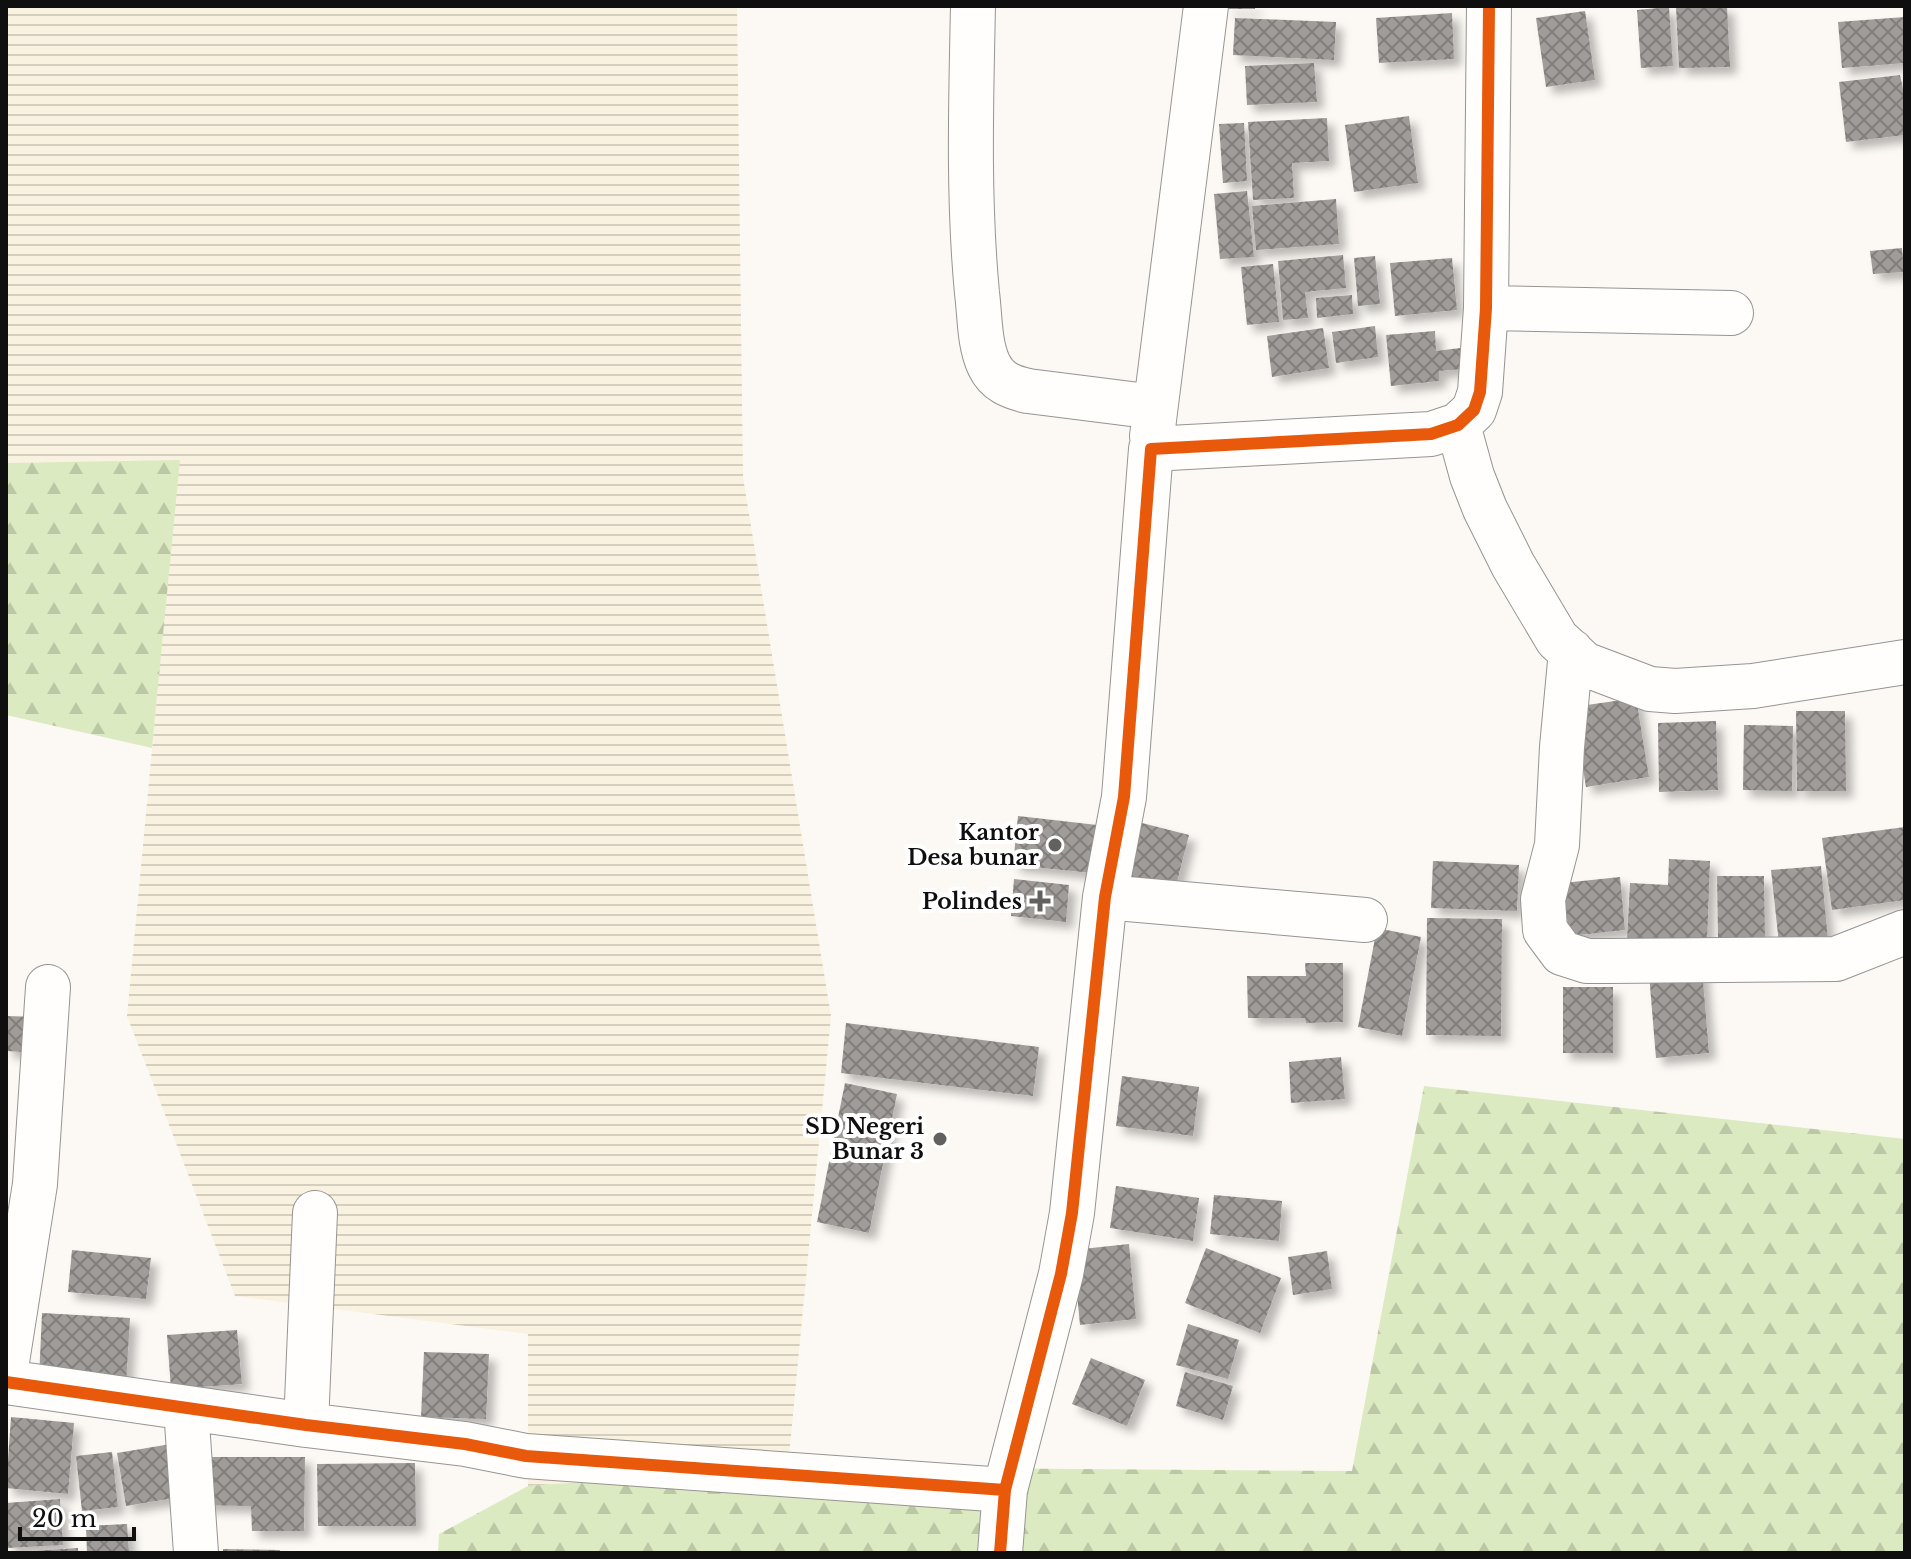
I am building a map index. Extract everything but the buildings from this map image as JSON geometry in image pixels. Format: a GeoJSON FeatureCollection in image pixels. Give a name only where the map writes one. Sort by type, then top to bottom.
{"type":"FeatureCollection","features":[{"type":"Feature","properties":{"kind":"street"},"geometry":{"type":"LineString","coordinates":[[973,6],[971,141],[974,264],[982,339],[988,364],[996,376],[1009,386],[1153,428],[1431,434],[1458,425],[1474,410],[1480,392],[1486,308],[1489,6]]}},
{"type":"Feature","properties":{"kind":"street"},"geometry":{"type":"LineString","coordinates":[[1000,1553],[1005,1490],[1061,1274],[1072,1213],[1105,897],[1124,797],[1153,428],[1206,6]]}},
{"type":"Feature","properties":{"kind":"street"},"geometry":{"type":"LineString","coordinates":[[1486,308],[1731,313]]}},
{"type":"Feature","properties":{"kind":"street"},"geometry":{"type":"LineString","coordinates":[[1458,425],[1472,476],[1513,565],[1557,639],[1584,664],[1650,689],[1675,691],[1753,686],[1905,662]]}},
{"type":"Feature","properties":{"kind":"street"},"geometry":{"type":"LineString","coordinates":[[1571,651],[1557,845],[1543,899],[1545,930],[1562,953],[1587,961],[1836,959],[1905,932]]}},
{"type":"Feature","properties":{"kind":"street"},"geometry":{"type":"LineString","coordinates":[[1105,897],[1365,920]]}},
{"type":"Feature","properties":{"kind":"street"},"geometry":{"type":"LineString","coordinates":[[6,1368],[35,1184],[48,987]]}},
{"type":"Feature","properties":{"kind":"street"},"geometry":{"type":"LineString","coordinates":[[306,1425],[315,1213]]}},
{"type":"Feature","properties":{"kind":"street"},"geometry":{"type":"LineString","coordinates":[[6,1382],[306,1425],[465,1444],[526,1456],[1005,1490]]}},
{"type":"Feature","properties":{"kind":"street"},"geometry":{"type":"LineString","coordinates":[[186,1408],[196,1553]]}},
{"type":"Feature","properties":{"kind":"shaded area"},"geometry":{"type":"Polygon","coordinates":[[[6,6],[737,6],[743,477],[831,1016],[788,1467],[528,1486],[528,1334],[235,1296],[127,1016],[179,461],[6,463],[6,6]]]}},
{"type":"Feature","properties":{"kind":"green space"},"geometry":{"type":"Polygon","coordinates":[[[180,460],[152,748],[6,715],[6,463],[180,460]]]}},
{"type":"Feature","properties":{"kind":"green space"},"geometry":{"type":"Polygon","coordinates":[[[1424,1086],[1905,1139],[1905,1553],[438,1553],[439,1534],[528,1486],[788,1467],[1352,1471],[1424,1086]]]}},
{"type":"Feature","properties":{"kind":"cycle path"},"geometry":{"type":"LineString","coordinates":[[1000,1553],[1005,1490],[1061,1274],[1072,1213],[1105,897],[1124,797],[1151,449],[1431,434],[1458,425],[1474,410],[1480,392],[1486,308],[1489,6]]}},
{"type":"Feature","properties":{"kind":"cycle path"},"geometry":{"type":"LineString","coordinates":[[6,1382],[306,1425],[465,1444],[526,1456],[1005,1490]]}},
{"type":"Feature","properties":{"kind":"place","name":"Kantor Desa bunar"},"geometry":{"type":"Point","coordinates":[1055,845]}},
{"type":"Feature","properties":{"kind":"place","name":"Polindes"},"geometry":{"type":"Point","coordinates":[1040,901]}},
{"type":"Feature","properties":{"kind":"place","name":"SD Negeri Bunar 3"},"geometry":{"type":"Point","coordinates":[940,1139]}}]}
